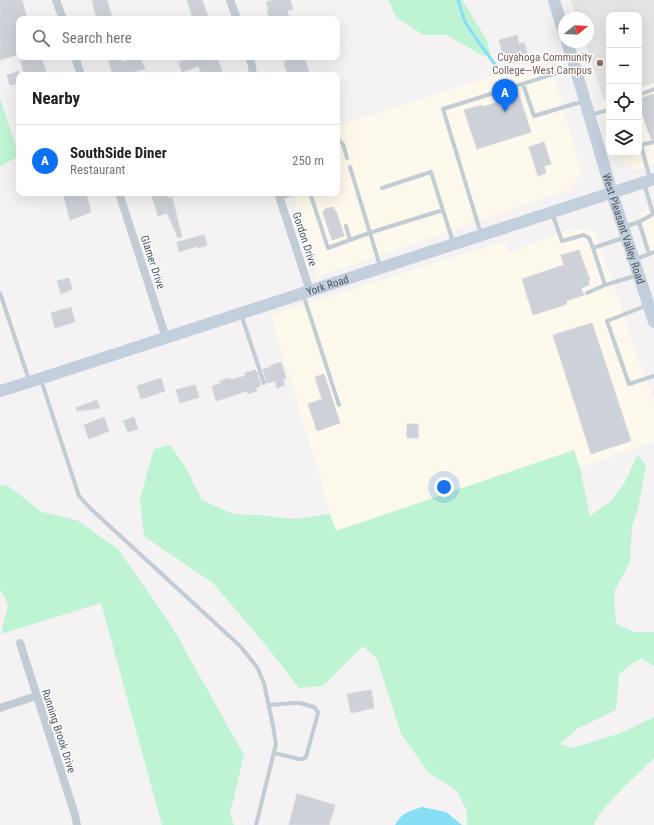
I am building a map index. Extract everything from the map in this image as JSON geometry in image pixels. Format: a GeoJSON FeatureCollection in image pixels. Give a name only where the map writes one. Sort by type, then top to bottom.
{"type":"FeatureCollection","features":[{"type":"Feature","properties":{"kind":"street"},"geometry":{"type":"LineString","coordinates":[[56,0],[62,16]]}},
{"type":"Feature","properties":{"kind":"street"},"geometry":{"type":"LineString","coordinates":[[230,0],[236,16]]}},
{"type":"Feature","properties":{"kind":"street"},"geometry":{"type":"LineString","coordinates":[[554,0],[558,14]]}},
{"type":"Feature","properties":{"kind":"street","name":"West Pleasant Valley Road"},"geometry":{"type":"LineString","coordinates":[[569,48],[576,67],[584,100],[602,150],[612,193],[624,232],[654,322]]}},
{"type":"Feature","properties":{"kind":"street"},"geometry":{"type":"LineString","coordinates":[[76,60],[80,72]]}},
{"type":"Feature","properties":{"kind":"street"},"geometry":{"type":"LineString","coordinates":[[250,60],[253,72]]}},
{"type":"Feature","properties":{"kind":"street","name":"York Road"},"geometry":{"type":"LineString","coordinates":[[0,391],[650,181]]}},
{"type":"Feature","properties":{"kind":"street","name":"Glamer Drive"},"geometry":{"type":"LineString","coordinates":[[120,196],[166,338]]}},
{"type":"Feature","properties":{"kind":"street","name":"Gordon Drive"},"geometry":{"type":"LineString","coordinates":[[279,196],[307,292]]}},
{"type":"Feature","properties":{"kind":"street","name":"Running Brook Drive"},"geometry":{"type":"LineString","coordinates":[[20,643],[77,825]]}},
{"type":"Feature","properties":{"kind":"street"},"geometry":{"type":"LineString","coordinates":[[0,708],[36,696]]}},
{"type":"Feature","properties":{"kind":"lane"},"geometry":{"type":"LineString","coordinates":[[482,235],[443,109],[576,67]]}},
{"type":"Feature","properties":{"kind":"lane"},"geometry":{"type":"LineString","coordinates":[[524,84],[534,116],[584,100]]}},
{"type":"Feature","properties":{"kind":"lane"},"geometry":{"type":"LineString","coordinates":[[642,94],[654,89]]}},
{"type":"Feature","properties":{"kind":"lane"},"geometry":{"type":"LineString","coordinates":[[589,115],[606,111]]}},
{"type":"Feature","properties":{"kind":"lane"},"geometry":{"type":"LineString","coordinates":[[340,142],[343,144],[347,158]]}},
{"type":"Feature","properties":{"kind":"lane"},"geometry":{"type":"LineString","coordinates":[[642,145],[654,142]]}},
{"type":"Feature","properties":{"kind":"lane"},"geometry":{"type":"LineString","coordinates":[[594,248],[653,214],[650,181],[642,152]]}},
{"type":"Feature","properties":{"kind":"lane"},"geometry":{"type":"LineString","coordinates":[[350,166],[369,233],[381,268]]}},
{"type":"Feature","properties":{"kind":"lane"},"geometry":{"type":"LineString","coordinates":[[382,188],[431,172],[453,244]]}},
{"type":"Feature","properties":{"kind":"lane"},"geometry":{"type":"LineString","coordinates":[[311,196],[328,248],[369,233],[442,210]]}},
{"type":"Feature","properties":{"kind":"lane"},"geometry":{"type":"LineString","coordinates":[[552,212],[562,241],[584,235],[589,238],[594,248],[605,285]]}},
{"type":"Feature","properties":{"kind":"lane"},"geometry":{"type":"LineString","coordinates":[[634,260],[652,253],[639,222]]}},
{"type":"Feature","properties":{"kind":"lane"},"geometry":{"type":"LineString","coordinates":[[346,226],[350,240]]}},
{"type":"Feature","properties":{"kind":"lane"},"geometry":{"type":"LineString","coordinates":[[587,293],[605,285],[638,275]]}},
{"type":"Feature","properties":{"kind":"lane"},"geometry":{"type":"LineString","coordinates":[[307,292],[339,405]]}},
{"type":"Feature","properties":{"kind":"lane"},"geometry":{"type":"LineString","coordinates":[[0,293],[79,496],[90,508],[240,646],[257,667],[264,683],[274,726],[276,744],[256,825]]}},
{"type":"Feature","properties":{"kind":"lane"},"geometry":{"type":"LineString","coordinates":[[648,305],[607,321],[629,384],[654,376]]}},
{"type":"Feature","properties":{"kind":"lane"},"geometry":{"type":"LineString","coordinates":[[241,313],[264,383]]}},
{"type":"Feature","properties":{"kind":"lane"},"geometry":{"type":"LineString","coordinates":[[269,705],[300,703],[314,707],[318,712],[306,757],[299,759],[274,753]]}},
{"type":"Feature","properties":{"kind":"shaded area","name":"Cuyahoga Community College—West Campus"},"geometry":{"type":"Polygon","coordinates":[[[571,0],[654,0],[654,83],[642,87],[642,12],[606,12],[606,100],[604,100],[587,48],[594,48],[594,12],[575,12],[571,0]]]}},
{"type":"Feature","properties":{"kind":"shaded area"},"geometry":{"type":"Polygon","coordinates":[[[549,58],[580,167],[579,177],[568,190],[317,277],[295,196],[340,196],[340,125],[549,58]]]}},
{"type":"Feature","properties":{"kind":"shaded area"},"geometry":{"type":"Polygon","coordinates":[[[654,83],[654,164],[636,170],[620,163],[616,156],[642,156],[642,87],[654,83]]]}},
{"type":"Feature","properties":{"kind":"shaded area"},"geometry":{"type":"Polygon","coordinates":[[[606,100],[606,131],[599,104],[606,100]]]}},
{"type":"Feature","properties":{"kind":"shaded area"},"geometry":{"type":"Polygon","coordinates":[[[654,208],[654,262],[640,213],[654,208]]]}},
{"type":"Feature","properties":{"kind":"shaded area"},"geometry":{"type":"Polygon","coordinates":[[[584,228],[594,233],[597,238],[654,404],[654,441],[580,468],[574,450],[336,531],[271,315],[505,241],[509,253],[567,231],[584,228]]]}},
{"type":"Feature","properties":{"kind":"green space"},"geometry":{"type":"Polygon","coordinates":[[[388,0],[462,0],[487,40],[491,56],[481,55],[447,35],[424,35],[397,18],[388,0]]]}},
{"type":"Feature","properties":{"kind":"green space"},"geometry":{"type":"Polygon","coordinates":[[[0,98],[16,147],[16,158],[0,167],[0,98]]]}},
{"type":"Feature","properties":{"kind":"green space"},"geometry":{"type":"Polygon","coordinates":[[[170,445],[185,466],[202,500],[233,514],[294,519],[330,514],[336,531],[574,450],[580,468],[590,516],[609,503],[624,484],[638,454],[646,466],[638,508],[632,526],[630,562],[614,592],[616,624],[635,632],[654,632],[654,667],[642,658],[619,674],[616,710],[577,729],[560,744],[573,748],[621,733],[654,717],[654,758],[599,814],[594,825],[467,825],[467,811],[456,790],[428,772],[401,734],[377,659],[363,646],[323,686],[299,688],[268,648],[213,583],[144,536],[140,499],[154,449],[170,445]]]}},
{"type":"Feature","properties":{"kind":"green space"},"geometry":{"type":"Polygon","coordinates":[[[7,485],[42,512],[77,520],[118,549],[171,625],[244,755],[230,814],[234,825],[162,825],[101,603],[1,634],[8,605],[0,589],[0,486],[7,485]]]}},
{"type":"Feature","properties":{"kind":"water"},"geometry":{"type":"Polygon","coordinates":[[[422,807],[446,812],[462,825],[395,825],[403,815],[422,807]]]}},
{"type":"Feature","properties":{"kind":"building"},"geometry":{"type":"Polygon","coordinates":[[[0,0],[22,0],[26,16],[16,16],[16,55],[0,60],[0,0]]]}},
{"type":"Feature","properties":{"kind":"building"},"geometry":{"type":"Polygon","coordinates":[[[92,0],[107,0],[112,16],[96,16],[92,0]]]}},
{"type":"Feature","properties":{"kind":"building"},"geometry":{"type":"Polygon","coordinates":[[[187,0],[202,0],[208,16],[192,16],[187,0]]]}},
{"type":"Feature","properties":{"kind":"building"},"geometry":{"type":"Polygon","coordinates":[[[273,0],[290,0],[293,9],[287,11],[289,16],[269,16],[266,2],[273,0]]]}},
{"type":"Feature","properties":{"kind":"building"},"geometry":{"type":"Polygon","coordinates":[[[517,35],[519,44],[524,43],[529,58],[508,64],[504,51],[502,52],[499,40],[517,35]]]}},
{"type":"Feature","properties":{"kind":"building"},"geometry":{"type":"Polygon","coordinates":[[[21,60],[42,60],[46,72],[23,72],[21,60]]]}},
{"type":"Feature","properties":{"kind":"building"},"geometry":{"type":"Polygon","coordinates":[[[109,60],[122,60],[123,62],[130,60],[141,60],[145,69],[134,72],[112,72],[109,60]]]}},
{"type":"Feature","properties":{"kind":"building"},"geometry":{"type":"Polygon","coordinates":[[[185,60],[218,60],[222,72],[200,72],[199,66],[182,72],[179,62],[185,60]]]}},
{"type":"Feature","properties":{"kind":"building"},"geometry":{"type":"Polygon","coordinates":[[[285,60],[305,60],[309,72],[287,72],[284,63],[286,63],[285,60]]]}},
{"type":"Feature","properties":{"kind":"building"},"geometry":{"type":"Polygon","coordinates":[[[16,72],[16,84],[10,85],[7,75],[16,72]]]}},
{"type":"Feature","properties":{"kind":"building"},"geometry":{"type":"Polygon","coordinates":[[[653,94],[654,139],[651,139],[642,113],[642,98],[653,94]]]}},
{"type":"Feature","properties":{"kind":"building"},"geometry":{"type":"Polygon","coordinates":[[[519,95],[531,132],[477,149],[464,110],[483,105],[483,107],[519,95]]]}},
{"type":"Feature","properties":{"kind":"building"},"geometry":{"type":"Polygon","coordinates":[[[544,142],[551,164],[544,166],[546,173],[538,176],[529,147],[544,142]]]}},
{"type":"Feature","properties":{"kind":"building"},"geometry":{"type":"Polygon","coordinates":[[[64,196],[87,196],[91,212],[70,220],[64,196]]]}},
{"type":"Feature","properties":{"kind":"building"},"geometry":{"type":"Polygon","coordinates":[[[152,196],[172,197],[182,237],[178,238],[167,213],[158,216],[152,196]]]}},
{"type":"Feature","properties":{"kind":"building"},"geometry":{"type":"Polygon","coordinates":[[[333,207],[336,211],[344,236],[332,240],[323,213],[325,209],[333,207]]]}},
{"type":"Feature","properties":{"kind":"building"},"geometry":{"type":"Polygon","coordinates":[[[204,235],[207,245],[198,248],[197,246],[179,252],[177,242],[204,235]]]}},
{"type":"Feature","properties":{"kind":"building"},"geometry":{"type":"Polygon","coordinates":[[[579,250],[590,280],[588,280],[589,285],[581,288],[584,295],[566,301],[567,304],[533,315],[522,279],[564,265],[561,255],[579,250]]]}},
{"type":"Feature","properties":{"kind":"building"},"geometry":{"type":"Polygon","coordinates":[[[69,278],[72,289],[61,294],[57,281],[69,278]]]}},
{"type":"Feature","properties":{"kind":"building"},"geometry":{"type":"Polygon","coordinates":[[[71,307],[75,322],[55,328],[51,313],[71,307]]]}},
{"type":"Feature","properties":{"kind":"building"},"geometry":{"type":"Polygon","coordinates":[[[592,323],[631,441],[591,454],[553,335],[592,323]]]}},
{"type":"Feature","properties":{"kind":"building"},"geometry":{"type":"Polygon","coordinates":[[[281,362],[286,378],[283,380],[285,385],[277,388],[275,381],[267,383],[263,369],[281,362]]]}},
{"type":"Feature","properties":{"kind":"building"},"geometry":{"type":"Polygon","coordinates":[[[255,370],[261,385],[256,388],[257,391],[248,394],[247,391],[216,401],[212,386],[220,384],[220,381],[245,376],[245,373],[255,370]]]}},
{"type":"Feature","properties":{"kind":"building"},"geometry":{"type":"Polygon","coordinates":[[[324,374],[340,423],[317,431],[308,404],[322,399],[315,377],[324,374]]]}},
{"type":"Feature","properties":{"kind":"building"},"geometry":{"type":"Polygon","coordinates":[[[161,378],[165,391],[141,399],[137,386],[161,378]]]}},
{"type":"Feature","properties":{"kind":"building"},"geometry":{"type":"Polygon","coordinates":[[[195,385],[199,397],[180,403],[176,390],[195,385]]]}},
{"type":"Feature","properties":{"kind":"building"},"geometry":{"type":"Polygon","coordinates":[[[97,400],[100,408],[77,411],[76,408],[97,400]]]}},
{"type":"Feature","properties":{"kind":"building"},"geometry":{"type":"Polygon","coordinates":[[[104,417],[109,431],[89,439],[84,425],[104,417]]]}},
{"type":"Feature","properties":{"kind":"building"},"geometry":{"type":"Polygon","coordinates":[[[134,417],[138,429],[128,432],[123,421],[134,417]]]}},
{"type":"Feature","properties":{"kind":"building"},"geometry":{"type":"Polygon","coordinates":[[[407,424],[418,424],[418,438],[407,438],[407,424]]]}},
{"type":"Feature","properties":{"kind":"building"},"geometry":{"type":"Polygon","coordinates":[[[371,690],[374,708],[351,713],[347,694],[371,690]]]}},
{"type":"Feature","properties":{"kind":"building"},"geometry":{"type":"Polygon","coordinates":[[[297,794],[335,805],[329,825],[289,825],[297,794]]]}},
{"type":"Feature","properties":{"kind":"waterway"},"geometry":{"type":"LineString","coordinates":[[458,0],[465,22],[499,70]]}},
{"type":"Feature","properties":{"kind":"place","name":"Cuyahoga Community College—West Campus"},"geometry":{"type":"Point","coordinates":[600,63]}},
{"type":"Feature","properties":{"kind":"place","name":"SouthSide Diner"},"geometry":{"type":"Point","coordinates":[505,112]}}]}
